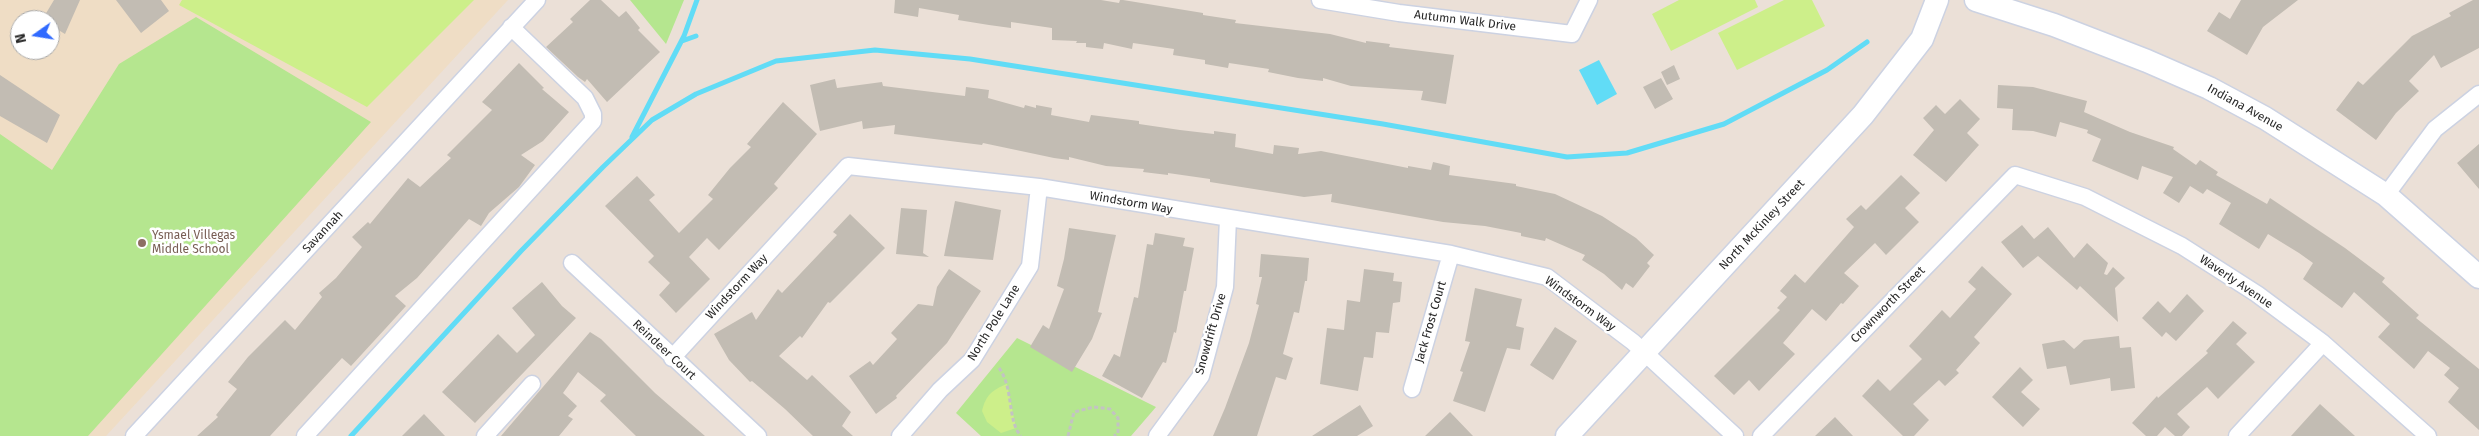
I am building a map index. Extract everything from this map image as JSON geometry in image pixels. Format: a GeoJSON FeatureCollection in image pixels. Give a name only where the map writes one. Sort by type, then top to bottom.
{"type":"FeatureCollection","features":[{"type":"Feature","properties":{"kind":"street","name":"Savannah"},"geometry":{"type":"LineString","coordinates":[[134,436],[537,0]]}},
{"type":"Feature","properties":{"kind":"street","name":"Autumn Walk Drive"},"geometry":{"type":"LineString","coordinates":[[1320,0],[1400,7],[1572,34],[1589,0]]}},
{"type":"Feature","properties":{"kind":"street","name":"North McKinley Street"},"geometry":{"type":"LineString","coordinates":[[1567,436],[1863,115],[1922,39],[1937,0]]}},
{"type":"Feature","properties":{"kind":"street","name":"Indiana Avenue"},"geometry":{"type":"LineString","coordinates":[[1976,0],[2054,25],[2209,88],[2266,118],[2386,195],[2479,277]]}},
{"type":"Feature","properties":{"kind":"street"},"geometry":{"type":"LineString","coordinates":[[305,436],[593,120],[593,114],[585,98],[511,28]]}},
{"type":"Feature","properties":{"kind":"street"},"geometry":{"type":"LineString","coordinates":[[2386,195],[2435,129],[2479,94]]}},
{"type":"Feature","properties":{"kind":"street","name":"Windstorm Way"},"geometry":{"type":"LineString","coordinates":[[672,358],[848,166],[1039,187],[1451,254],[1546,277],[1633,342],[1735,436]]}},
{"type":"Feature","properties":{"kind":"street","name":"Waverly Avenue"},"geometry":{"type":"LineString","coordinates":[[2015,175],[2085,197],[2182,246],[2257,294],[2322,343],[2428,436]]}},
{"type":"Feature","properties":{"kind":"street","name":"Crownworth Street"},"geometry":{"type":"LineString","coordinates":[[1761,436],[2015,175]]}},
{"type":"Feature","properties":{"kind":"street","name":"North Pole Lane"},"geometry":{"type":"LineString","coordinates":[[900,436],[940,390],[972,360],[1030,266],[1039,187]]}},
{"type":"Feature","properties":{"kind":"street","name":"Snowdrift Drive"},"geometry":{"type":"LineString","coordinates":[[1156,436],[1201,376],[1225,287],[1228,219]]}},
{"type":"Feature","properties":{"kind":"street","name":"Jack Frost Court"},"geometry":{"type":"LineString","coordinates":[[1412,390],[1451,254]]}},
{"type":"Feature","properties":{"kind":"street","name":"Reindeer Court"},"geometry":{"type":"LineString","coordinates":[[572,263],[758,436]]}},
{"type":"Feature","properties":{"kind":"street"},"geometry":{"type":"LineString","coordinates":[[2237,436],[2322,343]]}},
{"type":"Feature","properties":{"kind":"street"},"geometry":{"type":"LineString","coordinates":[[485,436],[532,384]]}},
{"type":"Feature","properties":{"kind":"path"},"geometry":{"type":"LineString","coordinates":[[999,368],[1010,391],[1015,426],[1021,436]]}},
{"type":"Feature","properties":{"kind":"path"},"geometry":{"type":"LineString","coordinates":[[1068,436],[1074,412],[1094,407],[1110,409],[1118,418],[1118,433],[1114,436]]}},
{"type":"Feature","properties":{"kind":"shaded area","name":"Ysmael Villegas Middle School"},"geometry":{"type":"Polygon","coordinates":[[[0,0],[508,0],[106,436],[0,436],[0,0]]]}},
{"type":"Feature","properties":{"kind":"green space"},"geometry":{"type":"Polygon","coordinates":[[[182,0],[474,0],[367,107],[179,5],[182,0]]]}},
{"type":"Feature","properties":{"kind":"green space"},"geometry":{"type":"Polygon","coordinates":[[[630,0],[684,0],[666,44],[630,0]]]}},
{"type":"Feature","properties":{"kind":"green space"},"geometry":{"type":"Polygon","coordinates":[[[1679,0],[1755,0],[1758,7],[1671,51],[1652,14],[1679,0]]]}},
{"type":"Feature","properties":{"kind":"green space"},"geometry":{"type":"Polygon","coordinates":[[[1784,0],[1812,0],[1825,26],[1737,70],[1718,33],[1784,0]]]}},
{"type":"Feature","properties":{"kind":"green space","name":"Ysmael Villegas Middle School"},"geometry":{"type":"Polygon","coordinates":[[[196,17],[371,122],[88,436],[0,436],[0,134],[52,170],[119,64],[196,17]]]}},
{"type":"Feature","properties":{"kind":"green space"},"geometry":{"type":"Polygon","coordinates":[[[1017,338],[1156,407],[1131,436],[981,436],[956,413],[1017,338]]]}},
{"type":"Feature","properties":{"kind":"green space"},"geometry":{"type":"Polygon","coordinates":[[[1007,384],[1016,428],[1001,433],[987,422],[982,411],[985,401],[990,394],[997,388],[1007,384]]]}},
{"type":"Feature","properties":{"kind":"water"},"geometry":{"type":"Polygon","coordinates":[[[1599,60],[1617,94],[1597,105],[1579,70],[1599,60]]]}},
{"type":"Feature","properties":{"kind":"building"},"geometry":{"type":"Polygon","coordinates":[[[54,0],[80,0],[65,34],[60,31],[60,10],[48,10],[54,0]]]}},
{"type":"Feature","properties":{"kind":"building"},"geometry":{"type":"Polygon","coordinates":[[[116,0],[161,0],[169,11],[141,33],[116,0]]]}},
{"type":"Feature","properties":{"kind":"building"},"geometry":{"type":"Polygon","coordinates":[[[590,0],[601,0],[619,17],[626,11],[640,28],[638,30],[660,52],[607,102],[587,79],[585,82],[578,77],[546,47],[573,22],[570,19],[590,0]]]}},
{"type":"Feature","properties":{"kind":"building"},"geometry":{"type":"Polygon","coordinates":[[[895,0],[1101,0],[1119,3],[1120,0],[1123,0],[1203,13],[1203,15],[1236,20],[1235,23],[1330,34],[1366,43],[1366,41],[1390,44],[1389,47],[1454,55],[1446,104],[1421,100],[1423,91],[1351,86],[1323,78],[1323,81],[1298,78],[1268,72],[1269,69],[1229,63],[1228,68],[1205,64],[1205,60],[1173,55],[1174,49],[1133,43],[1132,49],[1104,43],[1103,49],[1086,47],[1086,43],[1076,43],[1077,41],[1052,40],[1052,28],[1011,22],[1011,28],[989,25],[958,20],[959,15],[919,8],[918,17],[894,13],[895,0]]]}},
{"type":"Feature","properties":{"kind":"building"},"geometry":{"type":"Polygon","coordinates":[[[2241,0],[2298,0],[2263,27],[2247,55],[2207,31],[2219,12],[2230,19],[2241,0]]]}},
{"type":"Feature","properties":{"kind":"building"},"geometry":{"type":"Polygon","coordinates":[[[2473,0],[2479,0],[2479,48],[2441,68],[2434,55],[2409,81],[2419,91],[2396,113],[2376,140],[2336,110],[2358,81],[2363,85],[2412,36],[2451,16],[2449,13],[2473,0]]]}},
{"type":"Feature","properties":{"kind":"building"},"geometry":{"type":"Polygon","coordinates":[[[519,63],[544,88],[542,89],[569,112],[543,141],[521,155],[535,165],[519,187],[489,213],[481,226],[469,219],[417,278],[395,296],[406,306],[385,329],[351,366],[342,358],[270,436],[197,436],[218,417],[216,415],[237,389],[228,382],[248,357],[285,320],[295,330],[322,297],[319,293],[336,278],[362,247],[352,237],[368,222],[370,224],[408,178],[420,187],[451,158],[447,155],[492,110],[482,102],[519,63]]]}},
{"type":"Feature","properties":{"kind":"building"},"geometry":{"type":"Polygon","coordinates":[[[1674,65],[1680,79],[1667,85],[1661,72],[1674,65]]]}},
{"type":"Feature","properties":{"kind":"building"},"geometry":{"type":"Polygon","coordinates":[[[0,75],[60,115],[47,143],[0,116],[0,75]]]}},
{"type":"Feature","properties":{"kind":"building"},"geometry":{"type":"Polygon","coordinates":[[[1661,78],[1673,99],[1655,109],[1643,87],[1661,78]]]}},
{"type":"Feature","properties":{"kind":"building"},"geometry":{"type":"Polygon","coordinates":[[[835,79],[837,88],[882,82],[883,86],[965,96],[966,87],[989,90],[988,98],[1024,108],[1025,105],[1036,108],[1036,105],[1052,108],[1051,115],[1089,122],[1091,115],[1139,121],[1139,124],[1180,130],[1214,134],[1214,131],[1236,134],[1235,147],[1273,154],[1274,145],[1299,148],[1298,154],[1321,151],[1408,168],[1408,166],[1431,170],[1433,162],[1450,166],[1449,175],[1516,184],[1516,186],[1555,194],[1602,216],[1636,238],[1654,255],[1647,263],[1650,266],[1633,288],[1626,283],[1622,290],[1604,274],[1582,260],[1585,255],[1546,238],[1545,241],[1521,236],[1521,233],[1485,226],[1443,222],[1331,202],[1332,194],[1304,197],[1210,182],[1210,179],[1168,173],[1168,175],[1143,172],[1144,169],[1106,166],[1069,157],[1069,160],[1054,158],[983,143],[982,145],[894,134],[895,125],[863,129],[862,121],[820,131],[810,85],[835,79]]]}},
{"type":"Feature","properties":{"kind":"building"},"geometry":{"type":"Polygon","coordinates":[[[1998,85],[2033,87],[2087,101],[2084,112],[2130,132],[2174,147],[2173,149],[2196,165],[2200,160],[2218,172],[2216,175],[2267,204],[2270,198],[2345,248],[2385,278],[2382,282],[2419,315],[2416,318],[2479,369],[2479,430],[2448,402],[2459,388],[2444,375],[2450,368],[2428,351],[2414,369],[2378,337],[2390,324],[2354,292],[2342,308],[2303,279],[2313,263],[2299,253],[2268,234],[2259,249],[2219,224],[2231,203],[2207,189],[2203,194],[2190,186],[2179,203],[2163,193],[2173,177],[2142,166],[2138,180],[2092,161],[2101,139],[2087,133],[2088,130],[2060,122],[2056,137],[2033,131],[2012,130],[2013,109],[1997,108],[1998,85]]]}},
{"type":"Feature","properties":{"kind":"building"},"geometry":{"type":"Polygon","coordinates":[[[1960,99],[1980,119],[1967,133],[1979,145],[1946,182],[1913,155],[1934,130],[1923,118],[1936,105],[1945,114],[1960,99]]]}},
{"type":"Feature","properties":{"kind":"building"},"geometry":{"type":"Polygon","coordinates":[[[783,102],[817,134],[774,184],[778,188],[719,250],[707,238],[689,257],[710,279],[676,313],[659,295],[670,283],[648,262],[654,256],[605,206],[637,176],[655,195],[649,200],[679,233],[713,199],[708,195],[730,168],[751,147],[747,144],[783,102]]]}},
{"type":"Feature","properties":{"kind":"building"},"geometry":{"type":"Polygon","coordinates":[[[2479,144],[2479,189],[2457,163],[2479,144]]]}},
{"type":"Feature","properties":{"kind":"building"},"geometry":{"type":"Polygon","coordinates":[[[1901,175],[1920,193],[1905,208],[1919,222],[1886,255],[1875,243],[1844,273],[1859,286],[1843,304],[1841,303],[1826,321],[1812,309],[1783,343],[1795,354],[1759,391],[1749,380],[1734,395],[1714,376],[1780,310],[1777,308],[1787,297],[1780,291],[1795,274],[1805,283],[1854,227],[1846,219],[1861,205],[1866,210],[1901,175]]]}},
{"type":"Feature","properties":{"kind":"building"},"geometry":{"type":"Polygon","coordinates":[[[955,201],[1001,210],[993,260],[944,256],[955,201]]]}},
{"type":"Feature","properties":{"kind":"building"},"geometry":{"type":"Polygon","coordinates":[[[901,208],[927,210],[923,253],[929,257],[896,254],[901,208]]]}},
{"type":"Feature","properties":{"kind":"building"},"geometry":{"type":"Polygon","coordinates":[[[850,214],[885,248],[830,303],[828,302],[802,338],[800,336],[779,356],[807,380],[812,375],[851,412],[842,426],[853,436],[813,436],[785,409],[752,381],[750,382],[729,360],[714,334],[752,312],[756,320],[778,289],[782,293],[837,235],[833,232],[850,214]]]}},
{"type":"Feature","properties":{"kind":"building"},"geometry":{"type":"Polygon","coordinates":[[[2022,225],[2034,239],[2048,227],[2074,258],[2087,243],[2108,263],[2104,274],[2107,275],[2113,267],[2125,278],[2115,288],[2118,322],[2080,286],[2077,290],[2038,256],[2023,268],[2001,242],[2022,225]]]}},
{"type":"Feature","properties":{"kind":"building"},"geometry":{"type":"Polygon","coordinates":[[[1069,228],[1116,235],[1098,312],[1102,313],[1092,339],[1072,372],[1030,347],[1043,325],[1049,329],[1064,289],[1057,286],[1069,228]]]}},
{"type":"Feature","properties":{"kind":"building"},"geometry":{"type":"Polygon","coordinates":[[[1155,233],[1185,238],[1183,246],[1194,248],[1176,333],[1174,332],[1166,363],[1163,362],[1142,398],[1102,376],[1114,354],[1120,357],[1134,297],[1138,298],[1147,244],[1153,245],[1155,233]]]}},
{"type":"Feature","properties":{"kind":"building"},"geometry":{"type":"Polygon","coordinates":[[[1261,254],[1309,258],[1307,281],[1305,281],[1299,313],[1294,312],[1283,354],[1293,358],[1286,380],[1276,377],[1257,436],[1213,436],[1249,343],[1259,305],[1256,304],[1262,277],[1259,277],[1261,254]]]}},
{"type":"Feature","properties":{"kind":"building"},"geometry":{"type":"Polygon","coordinates":[[[1982,266],[2012,294],[1974,337],[1980,343],[1956,370],[1959,373],[1945,386],[1939,380],[1913,404],[1929,420],[1914,436],[1903,436],[1862,396],[1878,379],[1890,391],[1922,359],[1909,346],[1942,310],[1950,318],[1976,289],[1968,282],[1982,266]]]}},
{"type":"Feature","properties":{"kind":"building"},"geometry":{"type":"Polygon","coordinates":[[[949,269],[981,291],[947,343],[896,396],[897,398],[876,414],[849,376],[870,361],[873,365],[897,339],[891,333],[918,304],[933,306],[937,287],[949,269]]]}},
{"type":"Feature","properties":{"kind":"building"},"geometry":{"type":"Polygon","coordinates":[[[1364,269],[1394,273],[1393,281],[1402,282],[1400,302],[1393,303],[1389,333],[1376,332],[1373,358],[1364,357],[1358,391],[1320,384],[1327,328],[1344,330],[1347,300],[1360,302],[1364,269]]]}},
{"type":"Feature","properties":{"kind":"building"},"geometry":{"type":"Polygon","coordinates":[[[542,282],[562,306],[576,318],[475,423],[442,392],[498,334],[517,353],[535,335],[512,308],[542,282]]]}},
{"type":"Feature","properties":{"kind":"building"},"geometry":{"type":"Polygon","coordinates":[[[1475,288],[1522,299],[1516,326],[1524,328],[1520,350],[1507,348],[1485,412],[1453,401],[1463,372],[1460,371],[1470,342],[1465,341],[1475,288]]]}},
{"type":"Feature","properties":{"kind":"building"},"geometry":{"type":"Polygon","coordinates":[[[2187,294],[2204,311],[2176,341],[2166,332],[2162,337],[2142,318],[2158,301],[2170,313],[2187,294]]]}},
{"type":"Feature","properties":{"kind":"building"},"geometry":{"type":"Polygon","coordinates":[[[2233,321],[2247,333],[2236,344],[2255,362],[2218,399],[2207,387],[2177,414],[2190,427],[2182,436],[2175,436],[2165,427],[2157,436],[2146,436],[2132,423],[2157,396],[2158,398],[2208,353],[2206,351],[2233,321]]]}},
{"type":"Feature","properties":{"kind":"building"},"geometry":{"type":"Polygon","coordinates":[[[1555,327],[1577,341],[1553,380],[1530,365],[1555,327]]]}},
{"type":"Feature","properties":{"kind":"building"},"geometry":{"type":"Polygon","coordinates":[[[590,332],[601,339],[655,393],[705,436],[636,436],[600,401],[606,395],[578,372],[563,393],[577,406],[568,416],[573,419],[559,436],[501,436],[590,332]]]}},
{"type":"Feature","properties":{"kind":"building"},"geometry":{"type":"Polygon","coordinates":[[[2119,336],[2120,348],[2131,347],[2135,388],[2111,391],[2110,378],[2070,385],[2066,366],[2047,369],[2042,344],[2064,340],[2074,349],[2084,340],[2119,336]]]}},
{"type":"Feature","properties":{"kind":"building"},"geometry":{"type":"Polygon","coordinates":[[[2020,367],[2033,380],[2021,392],[2040,409],[2023,427],[1992,397],[2020,367]]]}},
{"type":"Feature","properties":{"kind":"building"},"geometry":{"type":"Polygon","coordinates":[[[2320,404],[2355,436],[2291,436],[2320,404]]]}},
{"type":"Feature","properties":{"kind":"building"},"geometry":{"type":"Polygon","coordinates":[[[1360,405],[1373,426],[1357,436],[1312,436],[1360,405]]]}},
{"type":"Feature","properties":{"kind":"building"},"geometry":{"type":"Polygon","coordinates":[[[1450,412],[1473,436],[1425,436],[1450,412]]]}},
{"type":"Feature","properties":{"kind":"building"},"geometry":{"type":"Polygon","coordinates":[[[424,414],[445,436],[402,436],[424,414]]]}},
{"type":"Feature","properties":{"kind":"building"},"geometry":{"type":"Polygon","coordinates":[[[1835,417],[1853,436],[1815,436],[1835,417]]]}},
{"type":"Feature","properties":{"kind":"waterway"},"geometry":{"type":"LineString","coordinates":[[632,137],[684,36],[697,0]]}},
{"type":"Feature","properties":{"kind":"waterway"},"geometry":{"type":"LineString","coordinates":[[682,41],[696,36]]}},
{"type":"Feature","properties":{"kind":"waterway"},"geometry":{"type":"LineString","coordinates":[[351,436],[521,251],[652,120],[696,94],[776,61],[875,50],[970,59],[1383,124],[1567,157],[1627,153],[1724,124],[1827,70],[1867,42]]}},
{"type":"Feature","properties":{"kind":"place","name":"Ysmael Villegas Middle School"},"geometry":{"type":"Point","coordinates":[142,243]}}]}
